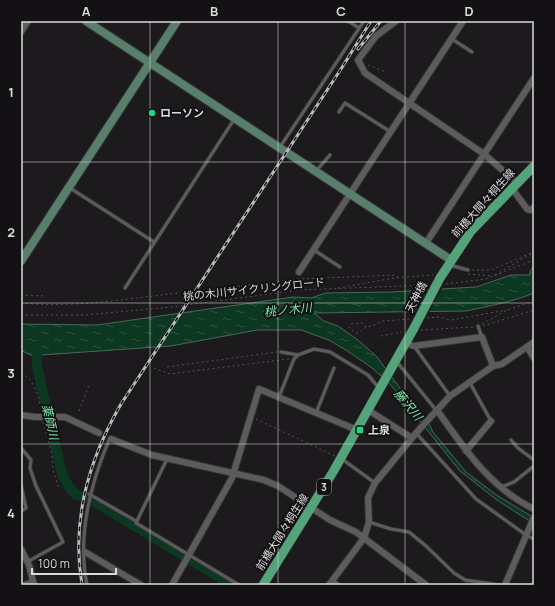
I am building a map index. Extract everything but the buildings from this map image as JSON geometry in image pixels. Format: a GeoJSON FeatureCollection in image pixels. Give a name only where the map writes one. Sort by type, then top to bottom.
{"type":"FeatureCollection","features":[{"type":"Feature","properties":{"kind":"main road","name":"前橋大間々桐生線"},"geometry":{"type":"LineString","coordinates":[[438,280],[471,231],[534,166]]}},
{"type":"Feature","properties":{"kind":"main road","name":"天神橋"},"geometry":{"type":"LineString","coordinates":[[413,330],[438,280]]}},
{"type":"Feature","properties":{"kind":"main road","name":"3"},"geometry":{"type":"LineString","coordinates":[[380,388],[395,361],[410,345],[413,330]]}},
{"type":"Feature","properties":{"kind":"main road","name":"前橋大間々桐生線"},"geometry":{"type":"LineString","coordinates":[[263,585],[311,509],[380,388]]}},
{"type":"Feature","properties":{"kind":"street"},"geometry":{"type":"LineString","coordinates":[[21,32],[28,21]]}},
{"type":"Feature","properties":{"kind":"street"},"geometry":{"type":"LineString","coordinates":[[86,21],[426,243],[449,262]]}},
{"type":"Feature","properties":{"kind":"street"},"geometry":{"type":"LineString","coordinates":[[21,261],[177,21]]}},
{"type":"Feature","properties":{"kind":"street"},"geometry":{"type":"LineString","coordinates":[[396,21],[376,36],[358,60],[359,64],[367,75],[484,154],[514,185],[527,209],[531,210],[534,208]]}},
{"type":"Feature","properties":{"kind":"street"},"geometry":{"type":"LineString","coordinates":[[299,272],[463,21]]}},
{"type":"Feature","properties":{"kind":"street"},"geometry":{"type":"LineString","coordinates":[[426,243],[534,78]]}},
{"type":"Feature","properties":{"kind":"street"},"geometry":{"type":"LineString","coordinates":[[410,345],[481,334],[494,366]]}},
{"type":"Feature","properties":{"kind":"street"},"geometry":{"type":"LineString","coordinates":[[332,583],[364,538],[369,522],[368,498],[375,482],[415,434],[450,396],[494,366],[502,364],[534,342]]}},
{"type":"Feature","properties":{"kind":"street"},"geometry":{"type":"LineString","coordinates":[[527,347],[534,358]]}},
{"type":"Feature","properties":{"kind":"street"},"geometry":{"type":"LineString","coordinates":[[172,585],[234,474],[259,389],[357,430]]}},
{"type":"Feature","properties":{"kind":"street"},"geometry":{"type":"LineString","coordinates":[[368,410],[415,434]]}},
{"type":"Feature","properties":{"kind":"street"},"geometry":{"type":"LineString","coordinates":[[436,411],[466,451],[499,487],[521,503],[534,509]]}},
{"type":"Feature","properties":{"kind":"street"},"geometry":{"type":"LineString","coordinates":[[21,416],[54,416],[75,420],[99,433]]}},
{"type":"Feature","properties":{"kind":"street"},"geometry":{"type":"LineString","coordinates":[[466,451],[491,421]]}},
{"type":"Feature","properties":{"kind":"street"},"geometry":{"type":"LineString","coordinates":[[111,439],[167,459],[264,480],[278,486],[311,509],[364,538],[426,585]]}},
{"type":"Feature","properties":{"kind":"street"},"geometry":{"type":"LineString","coordinates":[[505,585],[534,518]]}},
{"type":"Feature","properties":{"kind":"street"},"geometry":{"type":"LineString","coordinates":[[21,549],[34,583],[24,585]]}},
{"type":"Feature","properties":{"kind":"street"},"geometry":{"type":"LineString","coordinates":[[85,552],[141,585]]}},
{"type":"Feature","properties":{"kind":"lane"},"geometry":{"type":"LineString","coordinates":[[348,21],[359,28]]}},
{"type":"Feature","properties":{"kind":"lane"},"geometry":{"type":"LineString","coordinates":[[280,147],[364,21]]}},
{"type":"Feature","properties":{"kind":"lane"},"geometry":{"type":"LineString","coordinates":[[452,39],[472,52]]}},
{"type":"Feature","properties":{"kind":"lane"},"geometry":{"type":"LineString","coordinates":[[339,112],[345,103],[390,132]]}},
{"type":"Feature","properties":{"kind":"lane"},"geometry":{"type":"LineString","coordinates":[[125,288],[235,118]]}},
{"type":"Feature","properties":{"kind":"lane"},"geometry":{"type":"LineString","coordinates":[[316,172],[330,155]]}},
{"type":"Feature","properties":{"kind":"lane"},"geometry":{"type":"LineString","coordinates":[[68,187],[154,242]]}},
{"type":"Feature","properties":{"kind":"lane"},"geometry":{"type":"LineString","coordinates":[[314,250],[340,267]]}},
{"type":"Feature","properties":{"kind":"lane"},"geometry":{"type":"LineString","coordinates":[[449,262],[468,270]]}},
{"type":"Feature","properties":{"kind":"lane"},"geometry":{"type":"LineString","coordinates":[[478,326],[481,334]]}},
{"type":"Feature","properties":{"kind":"lane"},"geometry":{"type":"LineString","coordinates":[[410,345],[450,396]]}},
{"type":"Feature","properties":{"kind":"lane"},"geometry":{"type":"LineString","coordinates":[[281,352],[296,357],[314,349],[330,352],[368,375],[380,388]]}},
{"type":"Feature","properties":{"kind":"lane"},"geometry":{"type":"LineString","coordinates":[[279,397],[296,357]]}},
{"type":"Feature","properties":{"kind":"lane"},"geometry":{"type":"LineString","coordinates":[[395,361],[436,411]]}},
{"type":"Feature","properties":{"kind":"lane"},"geometry":{"type":"LineString","coordinates":[[316,413],[334,368]]}},
{"type":"Feature","properties":{"kind":"lane"},"geometry":{"type":"LineString","coordinates":[[470,382],[491,421]]}},
{"type":"Feature","properties":{"kind":"lane"},"geometry":{"type":"LineString","coordinates":[[415,434],[476,499],[534,539]]}},
{"type":"Feature","properties":{"kind":"lane"},"geometry":{"type":"LineString","coordinates":[[87,585],[85,552],[89,494],[108,440],[111,439]]}},
{"type":"Feature","properties":{"kind":"lane"},"geometry":{"type":"LineString","coordinates":[[511,440],[518,448],[534,460]]}},
{"type":"Feature","properties":{"kind":"lane"},"geometry":{"type":"LineString","coordinates":[[21,448],[32,460],[30,468],[36,486],[63,542],[27,562]]}},
{"type":"Feature","properties":{"kind":"lane"},"geometry":{"type":"LineString","coordinates":[[341,458],[375,482]]}},
{"type":"Feature","properties":{"kind":"lane"},"geometry":{"type":"LineString","coordinates":[[136,521],[167,459]]}},
{"type":"Feature","properties":{"kind":"lane"},"geometry":{"type":"LineString","coordinates":[[499,487],[514,482],[534,466]]}},
{"type":"Feature","properties":{"kind":"lane"},"geometry":{"type":"LineString","coordinates":[[21,485],[26,508],[21,511]]}},
{"type":"Feature","properties":{"kind":"lane"},"geometry":{"type":"LineString","coordinates":[[89,494],[136,521],[136,523],[239,585]]}},
{"type":"Feature","properties":{"kind":"lane"},"geometry":{"type":"LineString","coordinates":[[369,522],[391,529],[409,532],[454,573],[465,580],[500,585]]}},
{"type":"Feature","properties":{"kind":"lane"},"geometry":{"type":"LineString","coordinates":[[332,583],[339,585]]}},
{"type":"Feature","properties":{"kind":"path"},"geometry":{"type":"LineString","coordinates":[[359,64],[362,63],[386,72]]}},
{"type":"Feature","properties":{"kind":"path"},"geometry":{"type":"LineString","coordinates":[[462,273],[472,276],[494,276],[534,252]]}},
{"type":"Feature","properties":{"kind":"path"},"geometry":{"type":"LineString","coordinates":[[468,270],[491,270],[531,254]]}},
{"type":"Feature","properties":{"kind":"path","name":"桃の木川サイクリングロード"},"geometry":{"type":"LineString","coordinates":[[21,315],[85,315],[172,307],[298,290],[338,289],[438,280],[475,281],[494,276],[534,260]]}},
{"type":"Feature","properties":{"kind":"path"},"geometry":{"type":"LineString","coordinates":[[208,290],[298,278],[396,275],[398,278]]}},
{"type":"Feature","properties":{"kind":"path"},"geometry":{"type":"LineString","coordinates":[[338,289],[339,287],[398,278],[438,280]]}},
{"type":"Feature","properties":{"kind":"path"},"geometry":{"type":"LineString","coordinates":[[21,303],[87,303],[178,293]]}},
{"type":"Feature","properties":{"kind":"path"},"geometry":{"type":"LineString","coordinates":[[21,295],[46,296]]}},
{"type":"Feature","properties":{"kind":"path"},"geometry":{"type":"LineString","coordinates":[[478,326],[507,310],[534,301]]}},
{"type":"Feature","properties":{"kind":"path"},"geometry":{"type":"LineString","coordinates":[[381,336],[413,330],[478,326],[534,310]]}},
{"type":"Feature","properties":{"kind":"path"},"geometry":{"type":"LineString","coordinates":[[167,367],[281,352]]}},
{"type":"Feature","properties":{"kind":"path"},"geometry":{"type":"LineString","coordinates":[[154,368],[170,374],[296,357]]}},
{"type":"Feature","properties":{"kind":"path"},"geometry":{"type":"LineString","coordinates":[[21,373],[29,378],[34,385],[38,396],[52,454],[53,470],[59,488]]}},
{"type":"Feature","properties":{"kind":"path"},"geometry":{"type":"LineString","coordinates":[[79,411],[89,385]]}},
{"type":"Feature","properties":{"kind":"path"},"geometry":{"type":"LineString","coordinates":[[251,416],[341,458]]}},
{"type":"Feature","properties":{"kind":"water"},"geometry":{"type":"Polygon","coordinates":[[[534,266],[534,293],[509,301],[466,311],[314,313],[324,321],[338,326],[358,340],[377,357],[411,403],[426,418],[433,432],[466,472],[498,496],[531,516],[534,519],[534,527],[528,520],[497,500],[460,471],[391,385],[372,368],[329,340],[301,330],[257,330],[171,346],[41,355],[37,361],[32,356],[21,350],[21,324],[97,325],[293,297],[311,298],[326,293],[392,292],[476,287],[511,275],[530,275],[530,271],[534,266]]]}},
{"type":"Feature","properties":{"kind":"pier"},"geometry":{"type":"Polygon","coordinates":[[[443,287],[428,314],[414,314],[429,288],[443,287]]]}},
{"type":"Feature","properties":{"kind":"waterway","name":"薬師川"},"geometry":{"type":"LineString","coordinates":[[37,349],[37,367],[62,474],[71,490],[80,496]]}},
{"type":"Feature","properties":{"kind":"waterway","name":"薬師川"},"geometry":{"type":"LineString","coordinates":[[90,499],[232,585]]}},
{"type":"Feature","properties":{"kind":"railway"},"geometry":{"type":"LineString","coordinates":[[82,585],[79,561],[79,537],[85,491],[100,446],[110,425],[121,404],[371,21]]}},
{"type":"Feature","properties":{"kind":"railway"},"geometry":{"type":"LineString","coordinates":[[358,49],[381,21]]}},
{"type":"Feature","properties":{"kind":"place","name":"ローソン"},"geometry":{"type":"Point","coordinates":[152,113]}},
{"type":"Feature","properties":{"kind":"place","name":"上泉"},"geometry":{"type":"Point","coordinates":[360,430]}},
{"type":"Feature","properties":{"kind":"water label","name":"桃ノ木川"},"geometry":{"type":"Point","coordinates":[288,310]}},
{"type":"Feature","properties":{"kind":"water label","name":"藤沢川"},"geometry":{"type":"Point","coordinates":[408,405]}}]}
